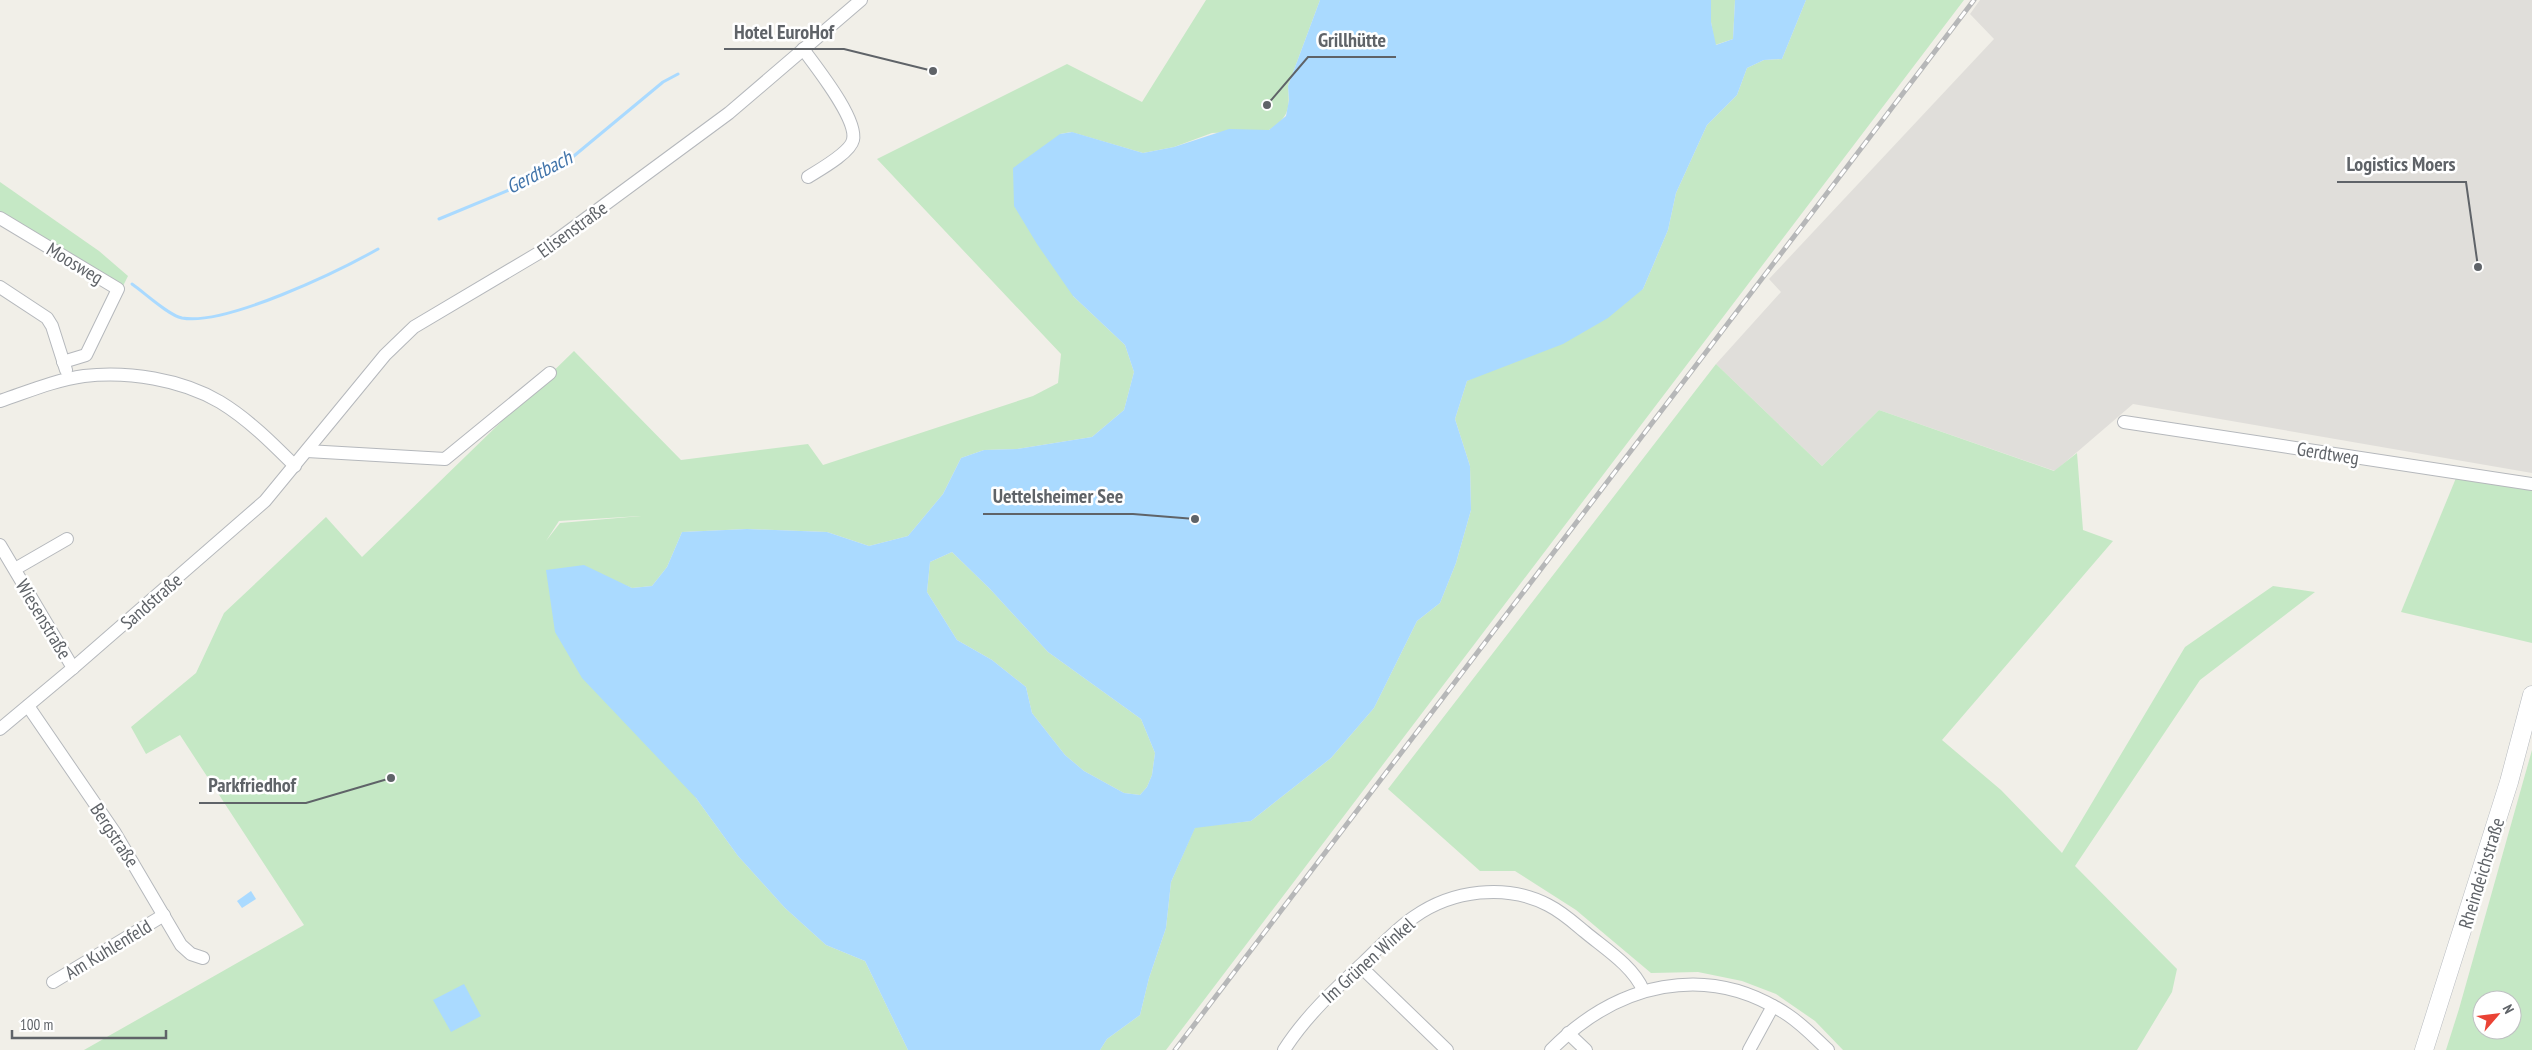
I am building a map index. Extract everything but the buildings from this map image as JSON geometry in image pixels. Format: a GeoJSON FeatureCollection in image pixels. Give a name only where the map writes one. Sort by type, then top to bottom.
{"type":"FeatureCollection","features":[{"type":"Feature","properties":{"kind":"main road","name":"Rheindeichstraße"},"geometry":{"type":"LineString","coordinates":[[2424,1050],[2506,792],[2532,695]]}},
{"type":"Feature","properties":{"kind":"street","name":"Elisenstraße"},"geometry":{"type":"LineString","coordinates":[[295,466],[385,355],[414,327],[542,251],[728,113],[861,0]]}},
{"type":"Feature","properties":{"kind":"street"},"geometry":{"type":"LineString","coordinates":[[803,49],[847,116],[853,133],[853,142],[848,149],[808,177]]}},
{"type":"Feature","properties":{"kind":"street","name":"Moosweg"},"geometry":{"type":"LineString","coordinates":[[0,218],[118,289],[86,355],[63,362]]}},
{"type":"Feature","properties":{"kind":"street"},"geometry":{"type":"LineString","coordinates":[[0,287],[47,318],[52,326],[69,379]]}},
{"type":"Feature","properties":{"kind":"street"},"geometry":{"type":"LineString","coordinates":[[307,450],[445,459],[550,373]]}},
{"type":"Feature","properties":{"kind":"street"},"geometry":{"type":"LineString","coordinates":[[0,401],[69,379],[103,375],[134,376],[188,387],[221,403],[237,414],[295,466]]}},
{"type":"Feature","properties":{"kind":"street","name":"Gerdtweg"},"geometry":{"type":"LineString","coordinates":[[2124,422],[2532,484]]}},
{"type":"Feature","properties":{"kind":"street","name":"Sandstraße"},"geometry":{"type":"LineString","coordinates":[[0,729],[247,519],[281,484],[295,466]]}},
{"type":"Feature","properties":{"kind":"street","name":"Wiesenstraße"},"geometry":{"type":"LineString","coordinates":[[15,569],[67,538]]}},
{"type":"Feature","properties":{"kind":"street","name":"Wiesenstraße"},"geometry":{"type":"LineString","coordinates":[[0,545],[4,560],[15,569],[73,668]]}},
{"type":"Feature","properties":{"kind":"street","name":"Bergstraße"},"geometry":{"type":"LineString","coordinates":[[28,706],[115,833],[181,945],[191,954],[203,958]]}},
{"type":"Feature","properties":{"kind":"street","name":"Im Grünen Winkel"},"geometry":{"type":"LineString","coordinates":[[1284,1050],[1296,1031],[1317,1008],[1392,935],[1415,916],[1437,904],[1468,894],[1501,892],[1536,899],[1565,914],[1638,978],[1643,990]]}},
{"type":"Feature","properties":{"kind":"street","name":"Am Kuhlenfeld"},"geometry":{"type":"LineString","coordinates":[[53,982],[164,915]]}},
{"type":"Feature","properties":{"kind":"street"},"geometry":{"type":"LineString","coordinates":[[1360,966],[1447,1050]]}},
{"type":"Feature","properties":{"kind":"street"},"geometry":{"type":"LineString","coordinates":[[1551,1050],[1568,1033],[1590,1016],[1643,990],[1696,984],[1734,991],[1773,1006],[1789,1016],[1828,1050]]}},
{"type":"Feature","properties":{"kind":"street"},"geometry":{"type":"LineString","coordinates":[[1749,1050],[1773,1006]]}},
{"type":"Feature","properties":{"kind":"street"},"geometry":{"type":"LineString","coordinates":[[1568,1033],[1586,1050]]}},
{"type":"Feature","properties":{"kind":"shaded area"},"geometry":{"type":"Polygon","coordinates":[[[1980,0],[2532,0],[2532,473],[2133,404],[2055,471],[1879,410],[1822,466],[1716,364],[1781,292],[1769,279],[1994,39],[1970,14],[1980,0]]]}},
{"type":"Feature","properties":{"kind":"green space"},"geometry":{"type":"Polygon","coordinates":[[[1206,0],[1320,0],[1288,86],[1289,100],[1287,112],[1276,126],[1269,130],[1212,133],[1174,147],[1143,153],[1071,132],[1060,134],[1073,296],[1125,345],[1134,372],[1124,410],[1092,437],[1017,449],[984,450],[961,458],[943,494],[908,536],[869,546],[827,532],[747,529],[682,532],[667,567],[652,586],[632,588],[612,580],[696,798],[738,856],[785,908],[826,945],[865,961],[908,1050],[84,1050],[304,925],[180,735],[146,754],[131,727],[196,673],[224,613],[326,517],[362,557],[574,351],[681,460],[808,444],[823,465],[1033,396],[1058,383],[1061,354],[877,159],[1067,64],[1142,102],[1206,0]],[[641,516],[559,521],[546,541],[560,523],[641,516]]]}},
{"type":"Feature","properties":{"kind":"green space"},"geometry":{"type":"Polygon","coordinates":[[[1711,0],[1735,0],[1733,39],[1715,45],[1711,22],[1711,0]]]}},
{"type":"Feature","properties":{"kind":"green space"},"geometry":{"type":"Polygon","coordinates":[[[1806,0],[1964,0],[1166,1050],[1100,1050],[1107,1039],[1140,1015],[1149,978],[1166,928],[1171,882],[1195,827],[1251,821],[1331,758],[1374,708],[1417,621],[1440,603],[1456,563],[1471,510],[1470,466],[1455,419],[1467,381],[1643,289],[1668,230],[1676,193],[1707,125],[1737,95],[1747,68],[1764,60],[1782,59],[1806,0]]]}},
{"type":"Feature","properties":{"kind":"green space"},"geometry":{"type":"Polygon","coordinates":[[[0,182],[99,251],[128,276],[122,288],[0,214],[0,182]]]}},
{"type":"Feature","properties":{"kind":"green space"},"geometry":{"type":"Polygon","coordinates":[[[1716,364],[1822,466],[1879,410],[2054,471],[2077,453],[2083,530],[2113,541],[1942,740],[2001,790],[2062,853],[2185,647],[2273,586],[2315,592],[2200,680],[2075,866],[2177,969],[2172,992],[2137,1050],[1843,1050],[1815,1021],[1776,994],[1742,981],[1698,972],[1651,973],[1576,910],[1515,871],[1480,871],[1388,789],[1716,364]]]}},
{"type":"Feature","properties":{"kind":"green space"},"geometry":{"type":"Polygon","coordinates":[[[2456,478],[2532,489],[2532,643],[2401,612],[2456,478]]]}},
{"type":"Feature","properties":{"kind":"green space"},"geometry":{"type":"Polygon","coordinates":[[[952,552],[990,589],[1048,652],[1141,719],[1155,753],[1152,775],[1147,787],[1140,795],[1124,793],[1084,771],[1065,755],[1032,713],[1026,687],[992,660],[957,640],[927,592],[930,562],[952,552]]]}},
{"type":"Feature","properties":{"kind":"green space"},"geometry":{"type":"Polygon","coordinates":[[[2532,750],[2532,1050],[2446,1050],[2459,1009],[2532,750]]]}},
{"type":"Feature","properties":{"kind":"water"},"geometry":{"type":"Polygon","coordinates":[[[1320,0],[1711,0],[1711,22],[1716,45],[1733,39],[1735,0],[1806,0],[1782,59],[1764,60],[1747,68],[1737,95],[1707,125],[1676,193],[1668,230],[1643,289],[1608,318],[1563,344],[1467,381],[1455,419],[1470,466],[1471,510],[1456,563],[1440,603],[1417,621],[1374,708],[1331,758],[1251,821],[1195,828],[1171,882],[1166,928],[1149,978],[1140,1015],[1107,1039],[1100,1050],[908,1050],[865,961],[826,945],[785,908],[738,856],[696,798],[582,678],[555,632],[546,570],[584,565],[632,588],[652,586],[667,567],[682,532],[747,529],[827,532],[869,546],[908,536],[943,494],[961,458],[984,450],[1017,449],[1092,437],[1124,410],[1134,372],[1125,345],[1073,296],[1037,244],[1014,206],[1013,168],[1060,134],[1072,132],[1143,153],[1174,147],[1229,129],[1269,130],[1286,116],[1289,100],[1288,86],[1320,0]],[[952,552],[930,562],[927,592],[957,640],[992,660],[1026,687],[1032,713],[1065,755],[1084,771],[1124,793],[1140,795],[1147,787],[1152,775],[1155,753],[1141,719],[1048,652],[990,589],[952,552]]]}},
{"type":"Feature","properties":{"kind":"water"},"geometry":{"type":"Polygon","coordinates":[[[251,891],[256,899],[242,908],[237,901],[251,891]]]}},
{"type":"Feature","properties":{"kind":"water"},"geometry":{"type":"Polygon","coordinates":[[[464,984],[481,1016],[451,1032],[433,1000],[464,984]]]}},
{"type":"Feature","properties":{"kind":"waterway","name":"Gerdtbach"},"geometry":{"type":"LineString","coordinates":[[439,219],[521,185],[563,165],[663,82],[678,74]]}},
{"type":"Feature","properties":{"kind":"waterway","name":"Gerdtbach"},"geometry":{"type":"LineString","coordinates":[[132,284],[176,316],[182,318],[201,318],[226,314],[282,295],[378,249]]}},
{"type":"Feature","properties":{"kind":"railway"},"geometry":{"type":"LineString","coordinates":[[1175,1050],[1974,0]]}},
{"type":"Feature","properties":{"kind":"place","name":"Hotel EuroHof"},"geometry":{"type":"Point","coordinates":[933,71]}},
{"type":"Feature","properties":{"kind":"place","name":"Grillhütte"},"geometry":{"type":"Point","coordinates":[1267,105]}},
{"type":"Feature","properties":{"kind":"place","name":"Logistics Moers"},"geometry":{"type":"Point","coordinates":[2478,267]}},
{"type":"Feature","properties":{"kind":"place","name":"Uettelsheimer See"},"geometry":{"type":"Point","coordinates":[1195,519]}},
{"type":"Feature","properties":{"kind":"place","name":"Parkfriedhof"},"geometry":{"type":"Point","coordinates":[391,778]}}]}
